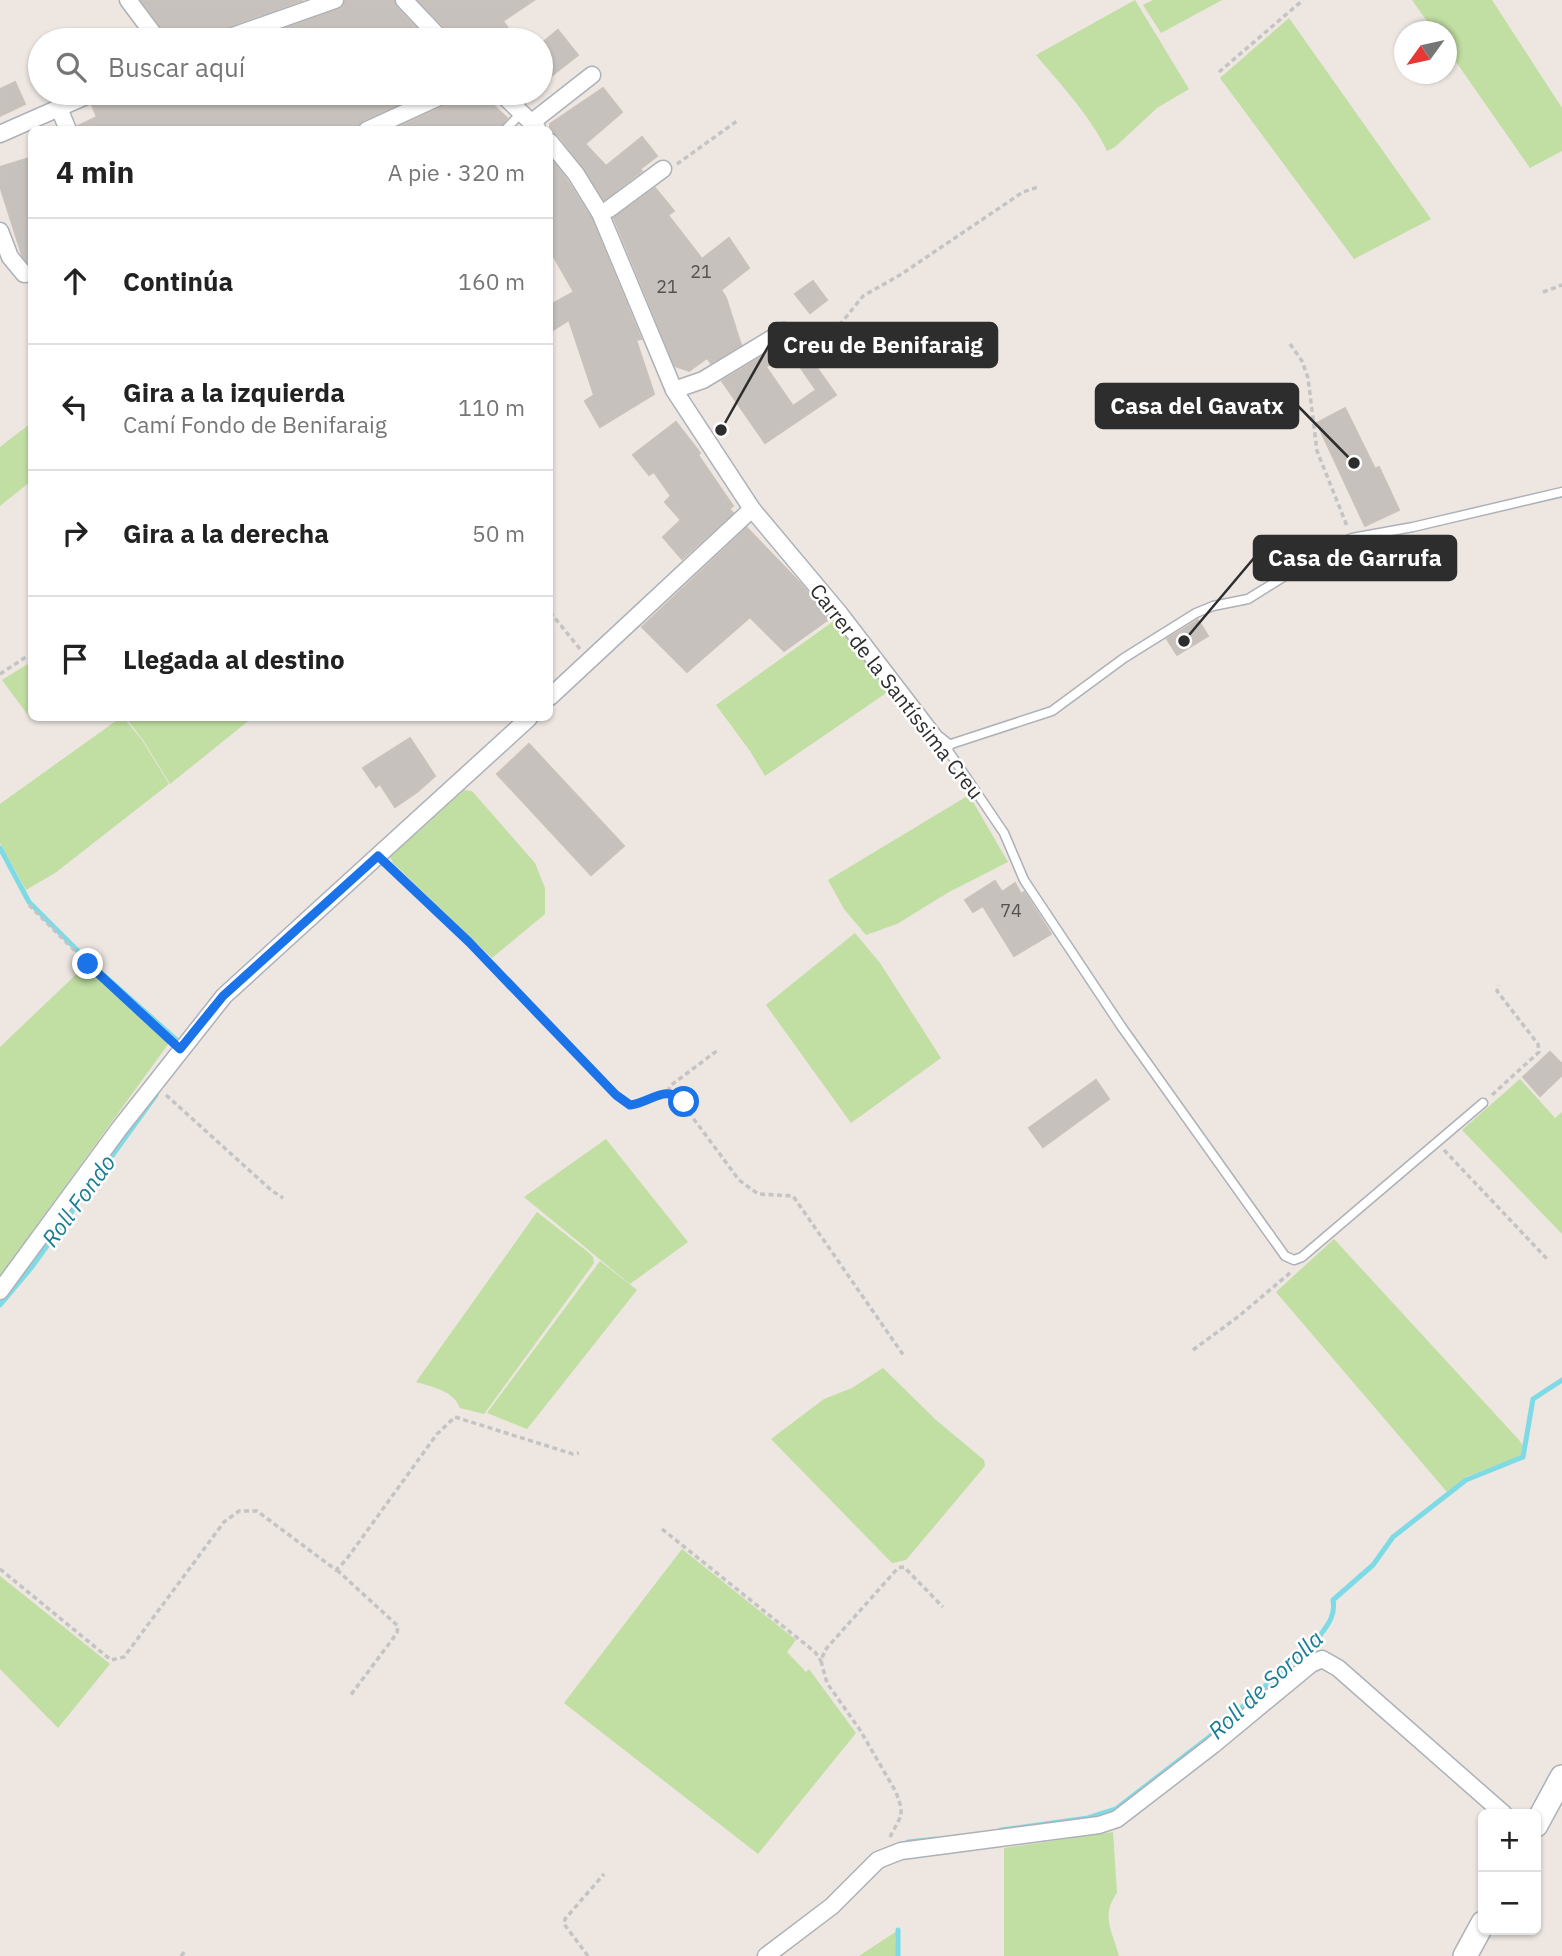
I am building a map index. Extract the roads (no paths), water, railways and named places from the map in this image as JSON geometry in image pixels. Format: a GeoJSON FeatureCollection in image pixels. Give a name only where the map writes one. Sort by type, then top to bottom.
{"type":"FeatureCollection","features":[{"type":"Feature","properties":{"kind":"street"},"geometry":{"type":"LineString","coordinates":[[128,0],[149,28]]}},
{"type":"Feature","properties":{"kind":"street"},"geometry":{"type":"LineString","coordinates":[[254,28],[335,0]]}},
{"type":"Feature","properties":{"kind":"street"},"geometry":{"type":"LineString","coordinates":[[404,0],[431,28]]}},
{"type":"Feature","properties":{"kind":"street"},"geometry":{"type":"LineString","coordinates":[[553,104],[592,75]]}},
{"type":"Feature","properties":{"kind":"street"},"geometry":{"type":"LineString","coordinates":[[0,134],[65,105]]}},
{"type":"Feature","properties":{"kind":"street"},"geometry":{"type":"LineString","coordinates":[[376,126],[422,105]]}},
{"type":"Feature","properties":{"kind":"street"},"geometry":{"type":"LineString","coordinates":[[514,105],[531,121],[552,105]]}},
{"type":"Feature","properties":{"kind":"street"},"geometry":{"type":"LineString","coordinates":[[58,108],[66,126]]}},
{"type":"Feature","properties":{"kind":"street","name":"Carrer de la Santíssima Creu"},"geometry":{"type":"LineString","coordinates":[[553,146],[576,174],[600,213],[674,390],[752,509],[840,614],[935,738],[945,746]]}},
{"type":"Feature","properties":{"kind":"street"},"geometry":{"type":"LineString","coordinates":[[609,209],[663,169]]}},
{"type":"Feature","properties":{"kind":"street"},"geometry":{"type":"LineString","coordinates":[[0,231],[13,262],[20,271],[28,273]]}},
{"type":"Feature","properties":{"kind":"street"},"geometry":{"type":"LineString","coordinates":[[674,390],[703,380],[784,331]]}},
{"type":"Feature","properties":{"kind":"street"},"geometry":{"type":"LineString","coordinates":[[553,694],[752,509]]}},
{"type":"Feature","properties":{"kind":"street"},"geometry":{"type":"LineString","coordinates":[[0,1291],[180,1049],[223,996],[526,721]]}},
{"type":"Feature","properties":{"kind":"street"},"geometry":{"type":"LineString","coordinates":[[766,1956],[832,1906],[878,1860],[901,1851],[1099,1825],[1117,1819],[1213,1745],[1311,1664],[1322,1659],[1338,1668],[1498,1809]]}},
{"type":"Feature","properties":{"kind":"street"},"geometry":{"type":"LineString","coordinates":[[1541,1816],[1562,1777]]}},
{"type":"Feature","properties":{"kind":"street"},"geometry":{"type":"LineString","coordinates":[[1465,1956],[1478,1932]]}},
{"type":"Feature","properties":{"kind":"lane"},"geometry":{"type":"LineString","coordinates":[[945,746],[1052,711],[1124,658],[1196,613],[1213,606],[1248,599],[1312,558],[1352,538],[1413,527],[1562,492]]}},
{"type":"Feature","properties":{"kind":"lane","name":"Carrer de la Santíssima Creu"},"geometry":{"type":"LineString","coordinates":[[945,746],[1004,833],[1024,880],[1121,1026],[1285,1256],[1294,1260],[1302,1257],[1483,1103]]}},
{"type":"Feature","properties":{"kind":"waterway","name":"Roll Fondo"},"geometry":{"type":"LineString","coordinates":[[0,848],[29,902],[87,960],[179,1042]]}},
{"type":"Feature","properties":{"kind":"waterway","name":"Roll Fondo"},"geometry":{"type":"LineString","coordinates":[[0,1305],[31,1268],[156,1095]]}},
{"type":"Feature","properties":{"kind":"waterway","name":"Roll de Sorolla"},"geometry":{"type":"LineString","coordinates":[[1001,1830],[1088,1818],[1116,1809],[1208,1738],[1318,1638],[1332,1616],[1333,1600],[1373,1565],[1393,1537],[1466,1480],[1523,1457],[1533,1399],[1562,1380]]}},
{"type":"Feature","properties":{"kind":"waterway","name":"Roll de Sorolla"},"geometry":{"type":"LineString","coordinates":[[908,1842],[936,1839]]}},
{"type":"Feature","properties":{"kind":"waterway","name":"Roll de Sorolla"},"geometry":{"type":"LineString","coordinates":[[898,1930],[898,1956]]}},
{"type":"Feature","properties":{"kind":"place","name":"Creu de Benifaraig"},"geometry":{"type":"Point","coordinates":[721,430]}},
{"type":"Feature","properties":{"kind":"place","name":"Casa del Gavatx"},"geometry":{"type":"Point","coordinates":[1354,463]}},
{"type":"Feature","properties":{"kind":"place","name":"Casa de Garrufa"},"geometry":{"type":"Point","coordinates":[1184,641]}}]}
